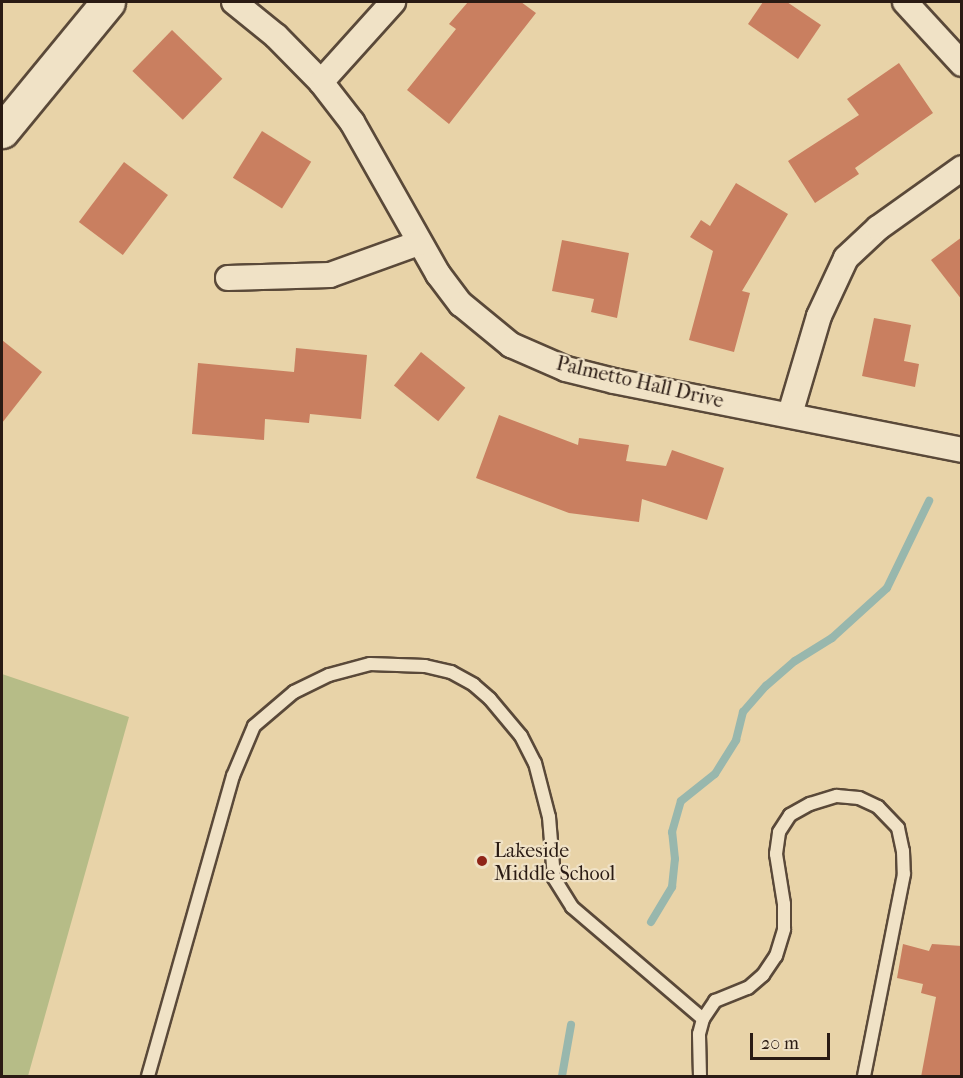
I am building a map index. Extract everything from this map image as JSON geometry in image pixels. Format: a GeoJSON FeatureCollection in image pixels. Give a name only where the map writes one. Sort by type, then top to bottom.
{"type":"FeatureCollection","features":[{"type":"Feature","properties":{"kind":"street"},"geometry":{"type":"LineString","coordinates":[[2,131],[108,2]]}},
{"type":"Feature","properties":{"kind":"street","name":"Palmetto Hall Drive"},"geometry":{"type":"LineString","coordinates":[[234,2],[276,36],[321,82],[352,122],[438,274],[461,304],[511,345],[566,369],[962,450]]}},
{"type":"Feature","properties":{"kind":"street"},"geometry":{"type":"LineString","coordinates":[[321,82],[393,2]]}},
{"type":"Feature","properties":{"kind":"street"},"geometry":{"type":"LineString","coordinates":[[905,2],[962,64]]}},
{"type":"Feature","properties":{"kind":"street"},"geometry":{"type":"LineString","coordinates":[[790,414],[819,316],[846,258],[878,228],[962,168]]}},
{"type":"Feature","properties":{"kind":"street"},"geometry":{"type":"LineString","coordinates":[[228,278],[330,275],[419,243]]}},
{"type":"Feature","properties":{"kind":"lane"},"geometry":{"type":"LineString","coordinates":[[148,1077],[233,776],[254,726],[294,692],[329,675],[370,664],[425,666],[451,672],[474,685],[490,699],[521,736],[535,763],[549,818],[554,878],[572,908],[703,1019]]}},
{"type":"Feature","properties":{"kind":"lane"},"geometry":{"type":"LineString","coordinates":[[700,1077],[699,1034],[703,1019],[716,1001],[748,988],[763,975],[776,956],[784,929],[784,904],[776,854],[779,832],[790,815],[810,804],[837,796],[859,798],[878,807],[898,828],[903,851],[904,874],[864,1077]]}},
{"type":"Feature","properties":{"kind":"green space"},"geometry":{"type":"Polygon","coordinates":[[[2,674],[129,717],[28,1076],[2,1076],[2,674]]]}},
{"type":"Feature","properties":{"kind":"building"},"geometry":{"type":"Polygon","coordinates":[[[468,2],[521,2],[536,13],[449,124],[407,90],[456,29],[449,24],[468,2]]]}},
{"type":"Feature","properties":{"kind":"building"},"geometry":{"type":"Polygon","coordinates":[[[763,2],[787,2],[821,25],[798,59],[748,24],[763,2]]]}},
{"type":"Feature","properties":{"kind":"building"},"geometry":{"type":"Polygon","coordinates":[[[172,30],[222,79],[183,120],[132,71],[172,30]]]}},
{"type":"Feature","properties":{"kind":"building"},"geometry":{"type":"Polygon","coordinates":[[[899,63],[933,113],[855,168],[859,174],[815,203],[788,161],[859,115],[847,99],[899,63]]]}},
{"type":"Feature","properties":{"kind":"building"},"geometry":{"type":"Polygon","coordinates":[[[262,131],[311,162],[282,208],[233,178],[262,131]]]}},
{"type":"Feature","properties":{"kind":"building"},"geometry":{"type":"Polygon","coordinates":[[[124,162],[168,195],[123,255],[79,222],[124,162]]]}},
{"type":"Feature","properties":{"kind":"building"},"geometry":{"type":"Polygon","coordinates":[[[736,183],[788,214],[742,291],[750,293],[734,352],[689,340],[713,251],[690,237],[701,220],[710,226],[736,183]]]}},
{"type":"Feature","properties":{"kind":"building"},"geometry":{"type":"Polygon","coordinates":[[[962,237],[962,300],[931,260],[962,237]]]}},
{"type":"Feature","properties":{"kind":"building"},"geometry":{"type":"Polygon","coordinates":[[[562,240],[629,253],[617,318],[591,312],[594,299],[552,291],[562,240]]]}},
{"type":"Feature","properties":{"kind":"building"},"geometry":{"type":"Polygon","coordinates":[[[874,318],[911,325],[904,361],[919,364],[915,387],[862,376],[874,318]]]}},
{"type":"Feature","properties":{"kind":"building"},"geometry":{"type":"Polygon","coordinates":[[[2,340],[42,372],[2,423],[2,340]]]}},
{"type":"Feature","properties":{"kind":"building"},"geometry":{"type":"Polygon","coordinates":[[[296,348],[367,355],[361,419],[310,414],[309,423],[265,419],[264,440],[192,434],[198,363],[294,372],[296,348]]]}},
{"type":"Feature","properties":{"kind":"building"},"geometry":{"type":"Polygon","coordinates":[[[421,352],[465,388],[438,421],[394,385],[421,352]]]}},
{"type":"Feature","properties":{"kind":"building"},"geometry":{"type":"Polygon","coordinates":[[[499,415],[578,445],[579,438],[629,445],[626,461],[666,466],[672,450],[724,468],[707,520],[642,499],[639,522],[569,513],[476,478],[499,415]]]}},
{"type":"Feature","properties":{"kind":"building"},"geometry":{"type":"Polygon","coordinates":[[[903,944],[929,951],[932,944],[962,946],[962,1077],[921,1077],[936,997],[921,993],[923,984],[897,978],[903,944]]]}},
{"type":"Feature","properties":{"kind":"waterway"},"geometry":{"type":"LineString","coordinates":[[651,922],[672,887],[675,859],[672,832],[681,801],[715,774],[736,740],[743,712],[766,686],[795,661],[832,638],[887,588],[929,501]]}},
{"type":"Feature","properties":{"kind":"waterway"},"geometry":{"type":"LineString","coordinates":[[562,1076],[571,1025]]}},
{"type":"Feature","properties":{"kind":"place","name":"Lakeside Middle School"},"geometry":{"type":"Point","coordinates":[482,861]}}]}
